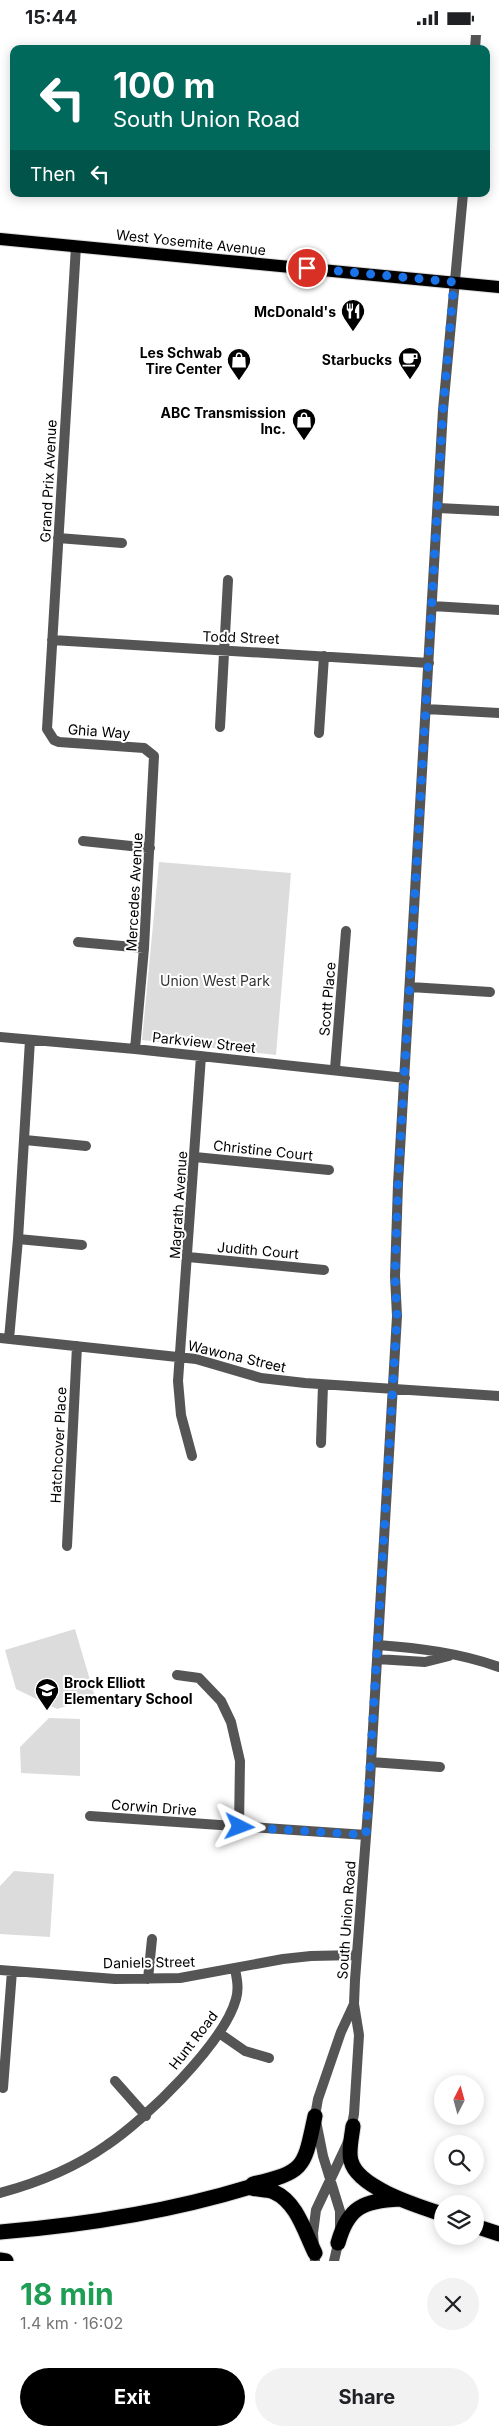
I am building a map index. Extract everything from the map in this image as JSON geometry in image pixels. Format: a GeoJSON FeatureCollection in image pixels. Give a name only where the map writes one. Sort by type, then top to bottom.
{"type":"FeatureCollection","features":[{"type":"Feature","properties":{"kind":"highway"},"geometry":{"type":"LineString","coordinates":[[0,2232],[80,2224],[135,2215],[217,2198],[250,2187],[253,2184],[282,2177],[296,2170],[308,2151],[315,2116]]}},
{"type":"Feature","properties":{"kind":"highway"},"geometry":{"type":"LineString","coordinates":[[353,2126],[350,2157],[356,2173],[363,2179],[400,2199],[434,2212]]}},
{"type":"Feature","properties":{"kind":"highway"},"geometry":{"type":"LineString","coordinates":[[250,2187],[272,2191],[287,2201],[297,2216],[315,2257]]}},
{"type":"Feature","properties":{"kind":"highway"},"geometry":{"type":"LineString","coordinates":[[338,2243],[345,2223],[358,2208],[375,2201],[400,2199]]}},
{"type":"Feature","properties":{"kind":"highway"},"geometry":{"type":"LineString","coordinates":[[484,2229],[499,2234]]}},
{"type":"Feature","properties":{"kind":"highway"},"geometry":{"type":"LineString","coordinates":[[0,2261],[6,2261]]}},
{"type":"Feature","properties":{"kind":"main road","name":"West Yosemite Avenue"},"geometry":{"type":"LineString","coordinates":[[0,239],[499,287]]}},
{"type":"Feature","properties":{"kind":"street","name":"South Union Road"},"geometry":{"type":"LineString","coordinates":[[315,2257],[315,2216],[330,2178],[349,2140],[353,2126],[359,2035],[354,2004],[371,1762],[397,1317],[395,1276],[398,1184],[443,410],[463,197]]}},
{"type":"Feature","properties":{"kind":"street","name":"Grand Prix Avenue"},"geometry":{"type":"LineString","coordinates":[[48,718],[76,246]]}},
{"type":"Feature","properties":{"kind":"street"},"geometry":{"type":"LineString","coordinates":[[438,508],[499,511]]}},
{"type":"Feature","properties":{"kind":"street"},"geometry":{"type":"LineString","coordinates":[[58,538],[122,543]]}},
{"type":"Feature","properties":{"kind":"street"},"geometry":{"type":"LineString","coordinates":[[220,727],[228,580]]}},
{"type":"Feature","properties":{"kind":"street"},"geometry":{"type":"LineString","coordinates":[[432,606],[499,610]]}},
{"type":"Feature","properties":{"kind":"street","name":"Todd Street"},"geometry":{"type":"LineString","coordinates":[[52,640],[429,663]]}},
{"type":"Feature","properties":{"kind":"street"},"geometry":{"type":"LineString","coordinates":[[319,733],[324,656]]}},
{"type":"Feature","properties":{"kind":"street"},"geometry":{"type":"LineString","coordinates":[[426,709],[499,713]]}},
{"type":"Feature","properties":{"kind":"street","name":"Ghia Way"},"geometry":{"type":"LineString","coordinates":[[48,718],[49,734],[59,742],[137,748]]}},
{"type":"Feature","properties":{"kind":"street","name":"Mercedes Avenue"},"geometry":{"type":"LineString","coordinates":[[135,1049],[144,948],[154,757],[144,748],[137,748]]}},
{"type":"Feature","properties":{"kind":"street"},"geometry":{"type":"LineString","coordinates":[[83,841],[150,848]]}},
{"type":"Feature","properties":{"kind":"street","name":"Scott Place"},"geometry":{"type":"LineString","coordinates":[[335,1069],[346,931]]}},
{"type":"Feature","properties":{"kind":"street"},"geometry":{"type":"LineString","coordinates":[[78,942],[144,948]]}},
{"type":"Feature","properties":{"kind":"street"},"geometry":{"type":"LineString","coordinates":[[410,987],[490,992]]}},
{"type":"Feature","properties":{"kind":"street","name":"Parkview Street"},"geometry":{"type":"LineString","coordinates":[[0,1037],[335,1069],[405,1078]]}},
{"type":"Feature","properties":{"kind":"street"},"geometry":{"type":"LineString","coordinates":[[4,1339],[18,1239],[30,1041]]}},
{"type":"Feature","properties":{"kind":"street","name":"Magrath Avenue"},"geometry":{"type":"LineString","coordinates":[[192,1456],[181,1415],[178,1381],[201,1056]]}},
{"type":"Feature","properties":{"kind":"street"},"geometry":{"type":"LineString","coordinates":[[25,1140],[86,1146]]}},
{"type":"Feature","properties":{"kind":"street","name":"Christine Court"},"geometry":{"type":"LineString","coordinates":[[194,1157],[329,1170]]}},
{"type":"Feature","properties":{"kind":"street"},"geometry":{"type":"LineString","coordinates":[[18,1239],[82,1245]]}},
{"type":"Feature","properties":{"kind":"street","name":"Judith Court"},"geometry":{"type":"LineString","coordinates":[[188,1257],[324,1270]]}},
{"type":"Feature","properties":{"kind":"street","name":"Wawona Street"},"geometry":{"type":"LineString","coordinates":[[4,1339],[179,1356],[196,1359],[261,1378],[324,1385],[499,1396]]}},
{"type":"Feature","properties":{"kind":"street","name":"Hatchcover Place"},"geometry":{"type":"LineString","coordinates":[[67,1546],[77,1346]]}},
{"type":"Feature","properties":{"kind":"street"},"geometry":{"type":"LineString","coordinates":[[321,1443],[324,1385]]}},
{"type":"Feature","properties":{"kind":"street"},"geometry":{"type":"LineString","coordinates":[[378,1645],[426,1649],[450,1656],[481,1661],[499,1667]]}},
{"type":"Feature","properties":{"kind":"street"},"geometry":{"type":"LineString","coordinates":[[377,1659],[425,1662],[450,1656]]}},
{"type":"Feature","properties":{"kind":"street"},"geometry":{"type":"LineString","coordinates":[[177,1675],[199,1679],[220,1701],[231,1722],[240,1761],[240,1827]]}},
{"type":"Feature","properties":{"kind":"street"},"geometry":{"type":"LineString","coordinates":[[371,1762],[440,1767]]}},
{"type":"Feature","properties":{"kind":"street","name":"Corwin Drive"},"geometry":{"type":"LineString","coordinates":[[90,1816],[366,1835]]}},
{"type":"Feature","properties":{"kind":"street"},"geometry":{"type":"LineString","coordinates":[[148,1979],[152,1939]]}},
{"type":"Feature","properties":{"kind":"street","name":"Daniels Street"},"geometry":{"type":"LineString","coordinates":[[0,1970],[148,1979],[180,1978],[311,1955],[357,1955]]}},
{"type":"Feature","properties":{"kind":"street","name":"Hunt Road"},"geometry":{"type":"LineString","coordinates":[[0,2193],[47,2176],[107,2146],[146,2115],[172,2089],[219,2033],[232,2012],[237,1998],[238,1983],[235,1969]]}},
{"type":"Feature","properties":{"kind":"street"},"geometry":{"type":"LineString","coordinates":[[3,2088],[12,1971]]}},
{"type":"Feature","properties":{"kind":"street","name":"South Union Road"},"geometry":{"type":"LineString","coordinates":[[334,2261],[338,2243],[340,2211],[323,2156],[315,2116],[318,2099],[341,2032],[354,2004]]}},
{"type":"Feature","properties":{"kind":"street"},"geometry":{"type":"LineString","coordinates":[[219,2033],[245,2051],[268,2058]]}},
{"type":"Feature","properties":{"kind":"street"},"geometry":{"type":"LineString","coordinates":[[115,2081],[146,2115]]}},
{"type":"Feature","properties":{"kind":"green space","name":"Union West Park"},"geometry":{"type":"Polygon","coordinates":[[[159,862],[291,873],[276,1055],[142,1040],[159,862]]]}},
{"type":"Feature","properties":{"kind":"green space"},"geometry":{"type":"Polygon","coordinates":[[[75,1629],[95,1697],[57,1709],[16,1689],[5,1650],[75,1629]]]}},
{"type":"Feature","properties":{"kind":"green space"},"geometry":{"type":"Polygon","coordinates":[[[49,1718],[80,1719],[80,1776],[21,1773],[20,1747],[49,1718]]]}},
{"type":"Feature","properties":{"kind":"green space"},"geometry":{"type":"Polygon","coordinates":[[[14,1871],[54,1874],[50,1937],[0,1934],[0,1886],[14,1871]]]}},
{"type":"Feature","properties":{"kind":"place","name":"McDonald's"},"geometry":{"type":"Point","coordinates":[353,332]}},
{"type":"Feature","properties":{"kind":"place","name":"Starbucks"},"geometry":{"type":"Point","coordinates":[410,380]}},
{"type":"Feature","properties":{"kind":"place","name":"Les Schwab Tire Center"},"geometry":{"type":"Point","coordinates":[239,381]}},
{"type":"Feature","properties":{"kind":"place","name":"ABC Transmission Inc."},"geometry":{"type":"Point","coordinates":[304,441]}},
{"type":"Feature","properties":{"kind":"place","name":"Brock Elliott Elementary School"},"geometry":{"type":"Point","coordinates":[47,1711]}},
{"type":"Feature","properties":{"kind":"route"},"geometry":{"type":"LineString","coordinates":[[240,1827],[366,1835],[397,1317],[395,1276],[401,1121],[443,410],[454,282],[307,268]]}}]}
